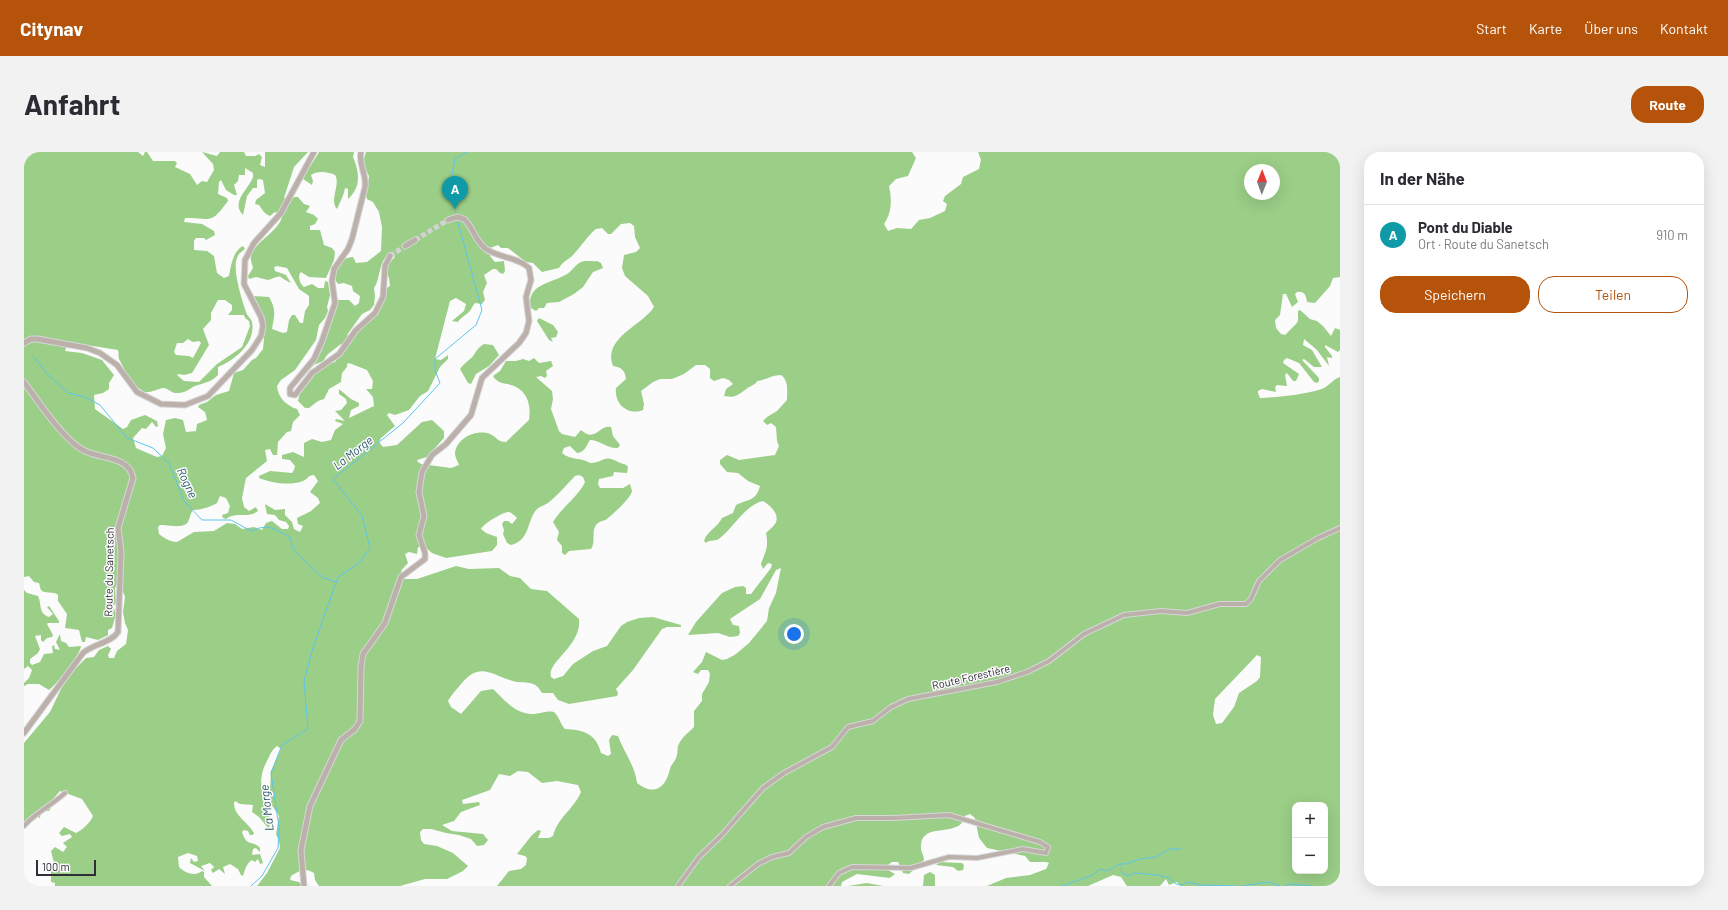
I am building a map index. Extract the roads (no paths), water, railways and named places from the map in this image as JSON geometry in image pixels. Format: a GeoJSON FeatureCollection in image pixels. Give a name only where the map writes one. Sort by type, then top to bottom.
{"type":"FeatureCollection","features":[{"type":"Feature","properties":{"kind":"street"},"geometry":{"type":"LineString","coordinates":[[24,343],[31,339],[41,340],[87,348],[100,353],[117,365],[137,392],[161,404],[182,406],[208,396],[252,350],[261,336],[263,326],[261,315],[249,296],[244,284],[245,260],[254,243],[281,213],[314,152]]}},
{"type":"Feature","properties":{"kind":"street"},"geometry":{"type":"LineString","coordinates":[[361,152],[360,162],[366,178],[365,187],[352,239],[333,271],[332,281],[335,300],[333,311],[317,353],[290,388],[290,394],[295,395],[315,371],[338,355],[356,330],[375,313],[384,295],[385,266],[390,256]]}},
{"type":"Feature","properties":{"kind":"street"},"geometry":{"type":"LineString","coordinates":[[304,886],[301,850],[310,804],[324,779],[341,740],[355,729],[361,720],[361,667],[363,654],[384,623],[400,577],[425,559],[425,553],[419,535],[424,516],[419,492],[422,471],[432,455],[446,444],[471,416],[482,377],[519,343],[528,328],[529,319],[526,302],[531,281],[530,269],[523,264],[486,249],[476,239],[466,220],[460,217],[451,219]]}},
{"type":"Feature","properties":{"kind":"street"},"geometry":{"type":"LineString","coordinates":[[405,246],[415,240]]}},
{"type":"Feature","properties":{"kind":"street","name":"Route du Sanetsch"},"geometry":{"type":"LineString","coordinates":[[24,382],[48,417],[78,447],[87,452],[124,463],[131,472],[133,480],[118,528],[121,554],[117,633],[113,637],[89,648],[83,653],[24,733]]}},
{"type":"Feature","properties":{"kind":"street","name":"Route Forestière"},"geometry":{"type":"LineString","coordinates":[[678,886],[699,857],[721,836],[763,788],[784,773],[832,747],[848,728],[870,722],[891,707],[908,699],[997,682],[1027,672],[1049,661],[1084,634],[1124,615],[1161,611],[1187,613],[1220,604],[1246,604],[1251,599],[1258,581],[1280,560],[1318,538],[1340,528]]}},
{"type":"Feature","properties":{"kind":"street"},"geometry":{"type":"LineString","coordinates":[[24,826],[34,816],[55,802],[65,793]]}},
{"type":"Feature","properties":{"kind":"street"},"geometry":{"type":"LineString","coordinates":[[730,886],[758,864],[772,857],[789,853],[806,837],[823,827],[856,818],[893,818],[949,814],[1043,843],[1049,848],[1046,853],[1023,849],[977,858],[946,858],[911,868],[852,867],[839,873],[829,886]]}},
{"type":"Feature","properties":{"kind":"waterway","name":"La Morge"},"geometry":{"type":"LineString","coordinates":[[456,216],[451,180],[455,159],[467,152]]}},
{"type":"Feature","properties":{"kind":"waterway","name":"La Morge"},"geometry":{"type":"LineString","coordinates":[[251,886],[262,876],[278,848],[279,827],[271,773],[282,745],[308,729],[304,681],[313,648],[338,577],[359,563],[370,548],[362,516],[333,479],[403,423],[440,383],[435,370],[435,359],[476,325],[482,310],[457,219]]}},
{"type":"Feature","properties":{"kind":"waterway","name":"Rogne"},"geometry":{"type":"LineString","coordinates":[[33,356],[49,376],[68,393],[85,397],[100,405],[127,438],[153,448],[169,463],[184,501],[202,520],[231,520],[251,531],[262,527],[275,529],[290,537],[293,549],[322,577],[336,582]]}},
{"type":"Feature","properties":{"kind":"waterway"},"geometry":{"type":"LineString","coordinates":[[1062,886],[1093,875],[1100,869],[1107,871],[1120,864],[1156,857],[1170,849],[1181,849]]}},
{"type":"Feature","properties":{"kind":"waterway"},"geometry":{"type":"LineString","coordinates":[[1121,867],[1122,873],[1128,876],[1134,873],[1157,875],[1170,878],[1176,884],[1182,885],[1188,882],[1200,885],[1236,886]]}},
{"type":"Feature","properties":{"kind":"waterway"},"geometry":{"type":"LineString","coordinates":[[1242,886],[1268,882],[1280,886]]}},
{"type":"Feature","properties":{"kind":"waterway"},"geometry":{"type":"LineString","coordinates":[[1285,886],[1289,884],[1312,886]]}},
{"type":"Feature","properties":{"kind":"tunnel"},"geometry":{"type":"LineString","coordinates":[[415,240],[448,220]]}},
{"type":"Feature","properties":{"kind":"tunnel"},"geometry":{"type":"LineString","coordinates":[[390,256],[405,246]]}},
{"type":"Feature","properties":{"kind":"place","name":"Pont du Diable"},"geometry":{"type":"Point","coordinates":[455,209]}}]}
